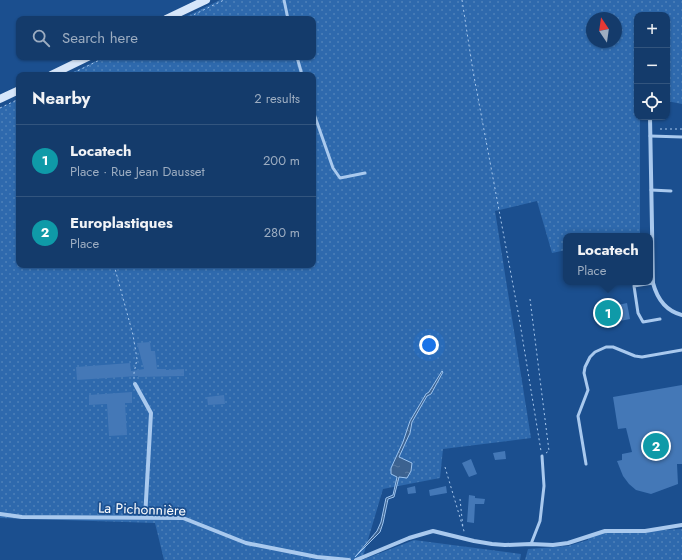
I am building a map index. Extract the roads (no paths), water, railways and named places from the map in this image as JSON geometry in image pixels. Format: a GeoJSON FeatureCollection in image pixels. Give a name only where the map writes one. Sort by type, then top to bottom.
{"type":"FeatureCollection","features":[{"type":"Feature","properties":{"kind":"street"},"geometry":{"type":"LineString","coordinates":[[172,16],[206,0]]}},
{"type":"Feature","properties":{"kind":"street"},"geometry":{"type":"LineString","coordinates":[[57,72],[82,60]]}},
{"type":"Feature","properties":{"kind":"street"},"geometry":{"type":"LineString","coordinates":[[0,99],[16,91]]}},
{"type":"Feature","properties":{"kind":"street"},"geometry":{"type":"LineString","coordinates":[[650,120],[652,233]]}},
{"type":"Feature","properties":{"kind":"street"},"geometry":{"type":"LineString","coordinates":[[653,252],[654,283],[656,292],[665,305],[682,315]]}},
{"type":"Feature","properties":{"kind":"street"},"geometry":{"type":"LineString","coordinates":[[135,384],[152,413],[145,518]]}},
{"type":"Feature","properties":{"kind":"street","name":"La Pichonnière"},"geometry":{"type":"LineString","coordinates":[[0,514],[22,517],[183,518],[246,543],[316,557],[349,560]]}},
{"type":"Feature","properties":{"kind":"street"},"geometry":{"type":"LineString","coordinates":[[356,560],[409,538],[433,531],[474,541],[505,545],[553,545],[568,543],[604,531],[646,531],[682,525]]}},
{"type":"Feature","properties":{"kind":"lane"},"geometry":{"type":"LineString","coordinates":[[284,0],[287,16]]}},
{"type":"Feature","properties":{"kind":"lane"},"geometry":{"type":"LineString","coordinates":[[298,60],[301,72]]}},
{"type":"Feature","properties":{"kind":"lane"},"geometry":{"type":"LineString","coordinates":[[316,120],[333,168],[340,178],[365,173]]}},
{"type":"Feature","properties":{"kind":"lane"},"geometry":{"type":"LineString","coordinates":[[650,136],[682,137]]}},
{"type":"Feature","properties":{"kind":"lane"},"geometry":{"type":"LineString","coordinates":[[651,190],[671,190]]}},
{"type":"Feature","properties":{"kind":"lane"},"geometry":{"type":"LineString","coordinates":[[641,285],[634,286],[638,313],[643,322],[660,319]]}},
{"type":"Feature","properties":{"kind":"lane"},"geometry":{"type":"LineString","coordinates":[[586,464],[578,416],[588,390],[584,373],[586,362],[590,357],[595,352],[606,347],[613,347],[635,356],[682,350]]}},
{"type":"Feature","properties":{"kind":"lane"},"geometry":{"type":"LineString","coordinates":[[531,544],[540,521],[544,486],[542,456]]}},
{"type":"Feature","properties":{"kind":"water"},"geometry":{"type":"Polygon","coordinates":[[[442,371],[443,372],[431,394],[427,396],[412,422],[410,433],[399,457],[412,463],[411,471],[407,478],[399,477],[394,497],[388,499],[380,532],[355,557],[377,531],[381,522],[386,498],[393,495],[397,477],[391,474],[391,468],[403,442],[410,421],[442,371]]]}},
{"type":"Feature","properties":{"kind":"place","name":"Locatech"},"geometry":{"type":"Point","coordinates":[608,313]}},
{"type":"Feature","properties":{"kind":"place","name":"Europlastiques"},"geometry":{"type":"Point","coordinates":[656,446]}}]}
